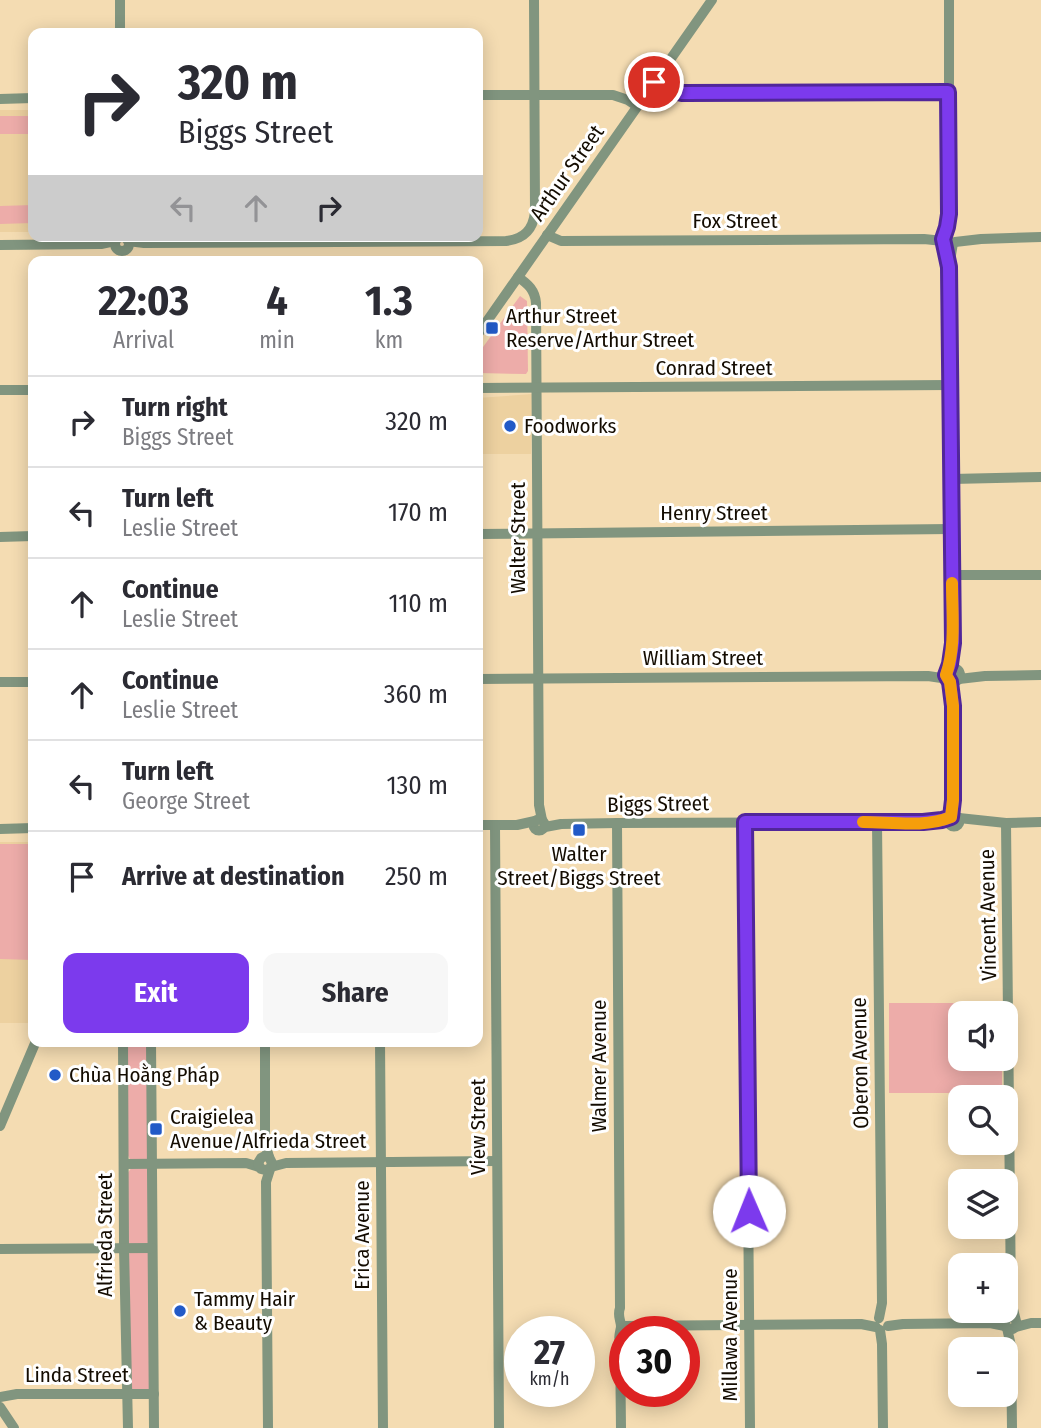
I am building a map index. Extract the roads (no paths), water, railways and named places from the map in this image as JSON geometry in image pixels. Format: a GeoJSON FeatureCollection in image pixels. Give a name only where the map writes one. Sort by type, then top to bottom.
{"type":"FeatureCollection","features":[{"type":"Feature","properties":{"kind":"street"},"geometry":{"type":"LineString","coordinates":[[120,0],[120,28]]}},
{"type":"Feature","properties":{"kind":"street"},"geometry":{"type":"LineString","coordinates":[[483,241],[517,240],[525,235],[534,223],[534,0]]}},
{"type":"Feature","properties":{"kind":"street","name":"Arthur Street"},"geometry":{"type":"LineString","coordinates":[[483,327],[712,0]]}},
{"type":"Feature","properties":{"kind":"street"},"geometry":{"type":"LineString","coordinates":[[948,0],[953,643],[950,664],[953,676],[954,820]]}},
{"type":"Feature","properties":{"kind":"street"},"geometry":{"type":"LineString","coordinates":[[654,82],[668,90],[682,93],[948,92]]}},
{"type":"Feature","properties":{"kind":"street"},"geometry":{"type":"LineString","coordinates":[[483,95],[613,95],[637,106]]}},
{"type":"Feature","properties":{"kind":"street"},"geometry":{"type":"LineString","coordinates":[[0,99],[28,98]]}},
{"type":"Feature","properties":{"kind":"street","name":"Fox Street"},"geometry":{"type":"LineString","coordinates":[[547,235],[561,241],[1041,237]]}},
{"type":"Feature","properties":{"kind":"street"},"geometry":{"type":"LineString","coordinates":[[0,245],[325,242]]}},
{"type":"Feature","properties":{"kind":"street","name":"Walter Street"},"geometry":{"type":"LineString","coordinates":[[518,277],[530,286],[535,298],[539,823]]}},
{"type":"Feature","properties":{"kind":"street","name":"Conrad Street"},"geometry":{"type":"LineString","coordinates":[[483,388],[950,385]]}},
{"type":"Feature","properties":{"kind":"street"},"geometry":{"type":"LineString","coordinates":[[0,390],[28,390]]}},
{"type":"Feature","properties":{"kind":"street"},"geometry":{"type":"LineString","coordinates":[[952,480],[1041,477]]}},
{"type":"Feature","properties":{"kind":"street","name":"Henry Street"},"geometry":{"type":"LineString","coordinates":[[483,534],[951,529]]}},
{"type":"Feature","properties":{"kind":"street"},"geometry":{"type":"LineString","coordinates":[[0,537],[28,536]]}},
{"type":"Feature","properties":{"kind":"street"},"geometry":{"type":"LineString","coordinates":[[951,575],[1041,575]]}},
{"type":"Feature","properties":{"kind":"street","name":"William Street"},"geometry":{"type":"LineString","coordinates":[[483,679],[1041,675]]}},
{"type":"Feature","properties":{"kind":"street"},"geometry":{"type":"LineString","coordinates":[[0,682],[28,682]]}},
{"type":"Feature","properties":{"kind":"street","name":"Biggs Street"},"geometry":{"type":"LineString","coordinates":[[483,825],[954,820],[1041,822]]}},
{"type":"Feature","properties":{"kind":"street","name":"Millawa Avenue"},"geometry":{"type":"LineString","coordinates":[[745,822],[750,1428]]}},
{"type":"Feature","properties":{"kind":"street","name":"Oberon Avenue"},"geometry":{"type":"LineString","coordinates":[[877,822],[883,1428]]}},
{"type":"Feature","properties":{"kind":"street","name":"Walmer Avenue"},"geometry":{"type":"LineString","coordinates":[[617,823],[618,1316]]}},
{"type":"Feature","properties":{"kind":"street","name":"Vincent Avenue"},"geometry":{"type":"LineString","coordinates":[[1006,823],[1010,1253]]}},
{"type":"Feature","properties":{"kind":"street","name":"View Street"},"geometry":{"type":"LineString","coordinates":[[495,825],[499,1428]]}},
{"type":"Feature","properties":{"kind":"street"},"geometry":{"type":"LineString","coordinates":[[0,829],[28,828]]}},
{"type":"Feature","properties":{"kind":"street"},"geometry":{"type":"LineString","coordinates":[[0,1126],[33,1047]]}},
{"type":"Feature","properties":{"kind":"street","name":"Alfrieda Street"},"geometry":{"type":"LineString","coordinates":[[123,1047],[128,1428]]}},
{"type":"Feature","properties":{"kind":"street"},"geometry":{"type":"LineString","coordinates":[[151,1047],[154,1428]]}},
{"type":"Feature","properties":{"kind":"street"},"geometry":{"type":"LineString","coordinates":[[265,1047],[268,1428]]}},
{"type":"Feature","properties":{"kind":"street","name":"Erica Avenue"},"geometry":{"type":"LineString","coordinates":[[380,1047],[383,1428]]}},
{"type":"Feature","properties":{"kind":"street"},"geometry":{"type":"LineString","coordinates":[[124,1164],[497,1161]]}},
{"type":"Feature","properties":{"kind":"street"},"geometry":{"type":"LineString","coordinates":[[0,1249],[152,1248]]}},
{"type":"Feature","properties":{"kind":"street"},"geometry":{"type":"LineString","coordinates":[[700,1326],[990,1323]]}},
{"type":"Feature","properties":{"kind":"street","name":"Vincent Avenue"},"geometry":{"type":"LineString","coordinates":[[1011,1323],[1012,1428]]}},
{"type":"Feature","properties":{"kind":"street"},"geometry":{"type":"LineString","coordinates":[[1018,1323],[1036,1323]]}},
{"type":"Feature","properties":{"kind":"street","name":"Linda Street"},"geometry":{"type":"LineString","coordinates":[[0,1397],[17,1394],[154,1394]]}},
{"type":"Feature","properties":{"kind":"street"},"geometry":{"type":"LineString","coordinates":[[0,1407],[14,1428]]}},
{"type":"Feature","properties":{"kind":"street","name":"Walmer Avenue"},"geometry":{"type":"LineString","coordinates":[[621,1407],[621,1428]]}},
{"type":"Feature","properties":{"kind":"place","name":"Arthur Street Reserve/Arthur Street"},"geometry":{"type":"Point","coordinates":[492,328]}},
{"type":"Feature","properties":{"kind":"place","name":"Foodworks"},"geometry":{"type":"Point","coordinates":[510,426]}},
{"type":"Feature","properties":{"kind":"place","name":"Walter Street/Biggs Street"},"geometry":{"type":"Point","coordinates":[579,830]}},
{"type":"Feature","properties":{"kind":"place","name":"Chùa Hoằng Pháp"},"geometry":{"type":"Point","coordinates":[55,1075]}},
{"type":"Feature","properties":{"kind":"place","name":"Craigielea Avenue/Alfrieda Street"},"geometry":{"type":"Point","coordinates":[156,1129]}},
{"type":"Feature","properties":{"kind":"place","name":"Tammy Hair & Beauty"},"geometry":{"type":"Point","coordinates":[180,1311]}}]}
